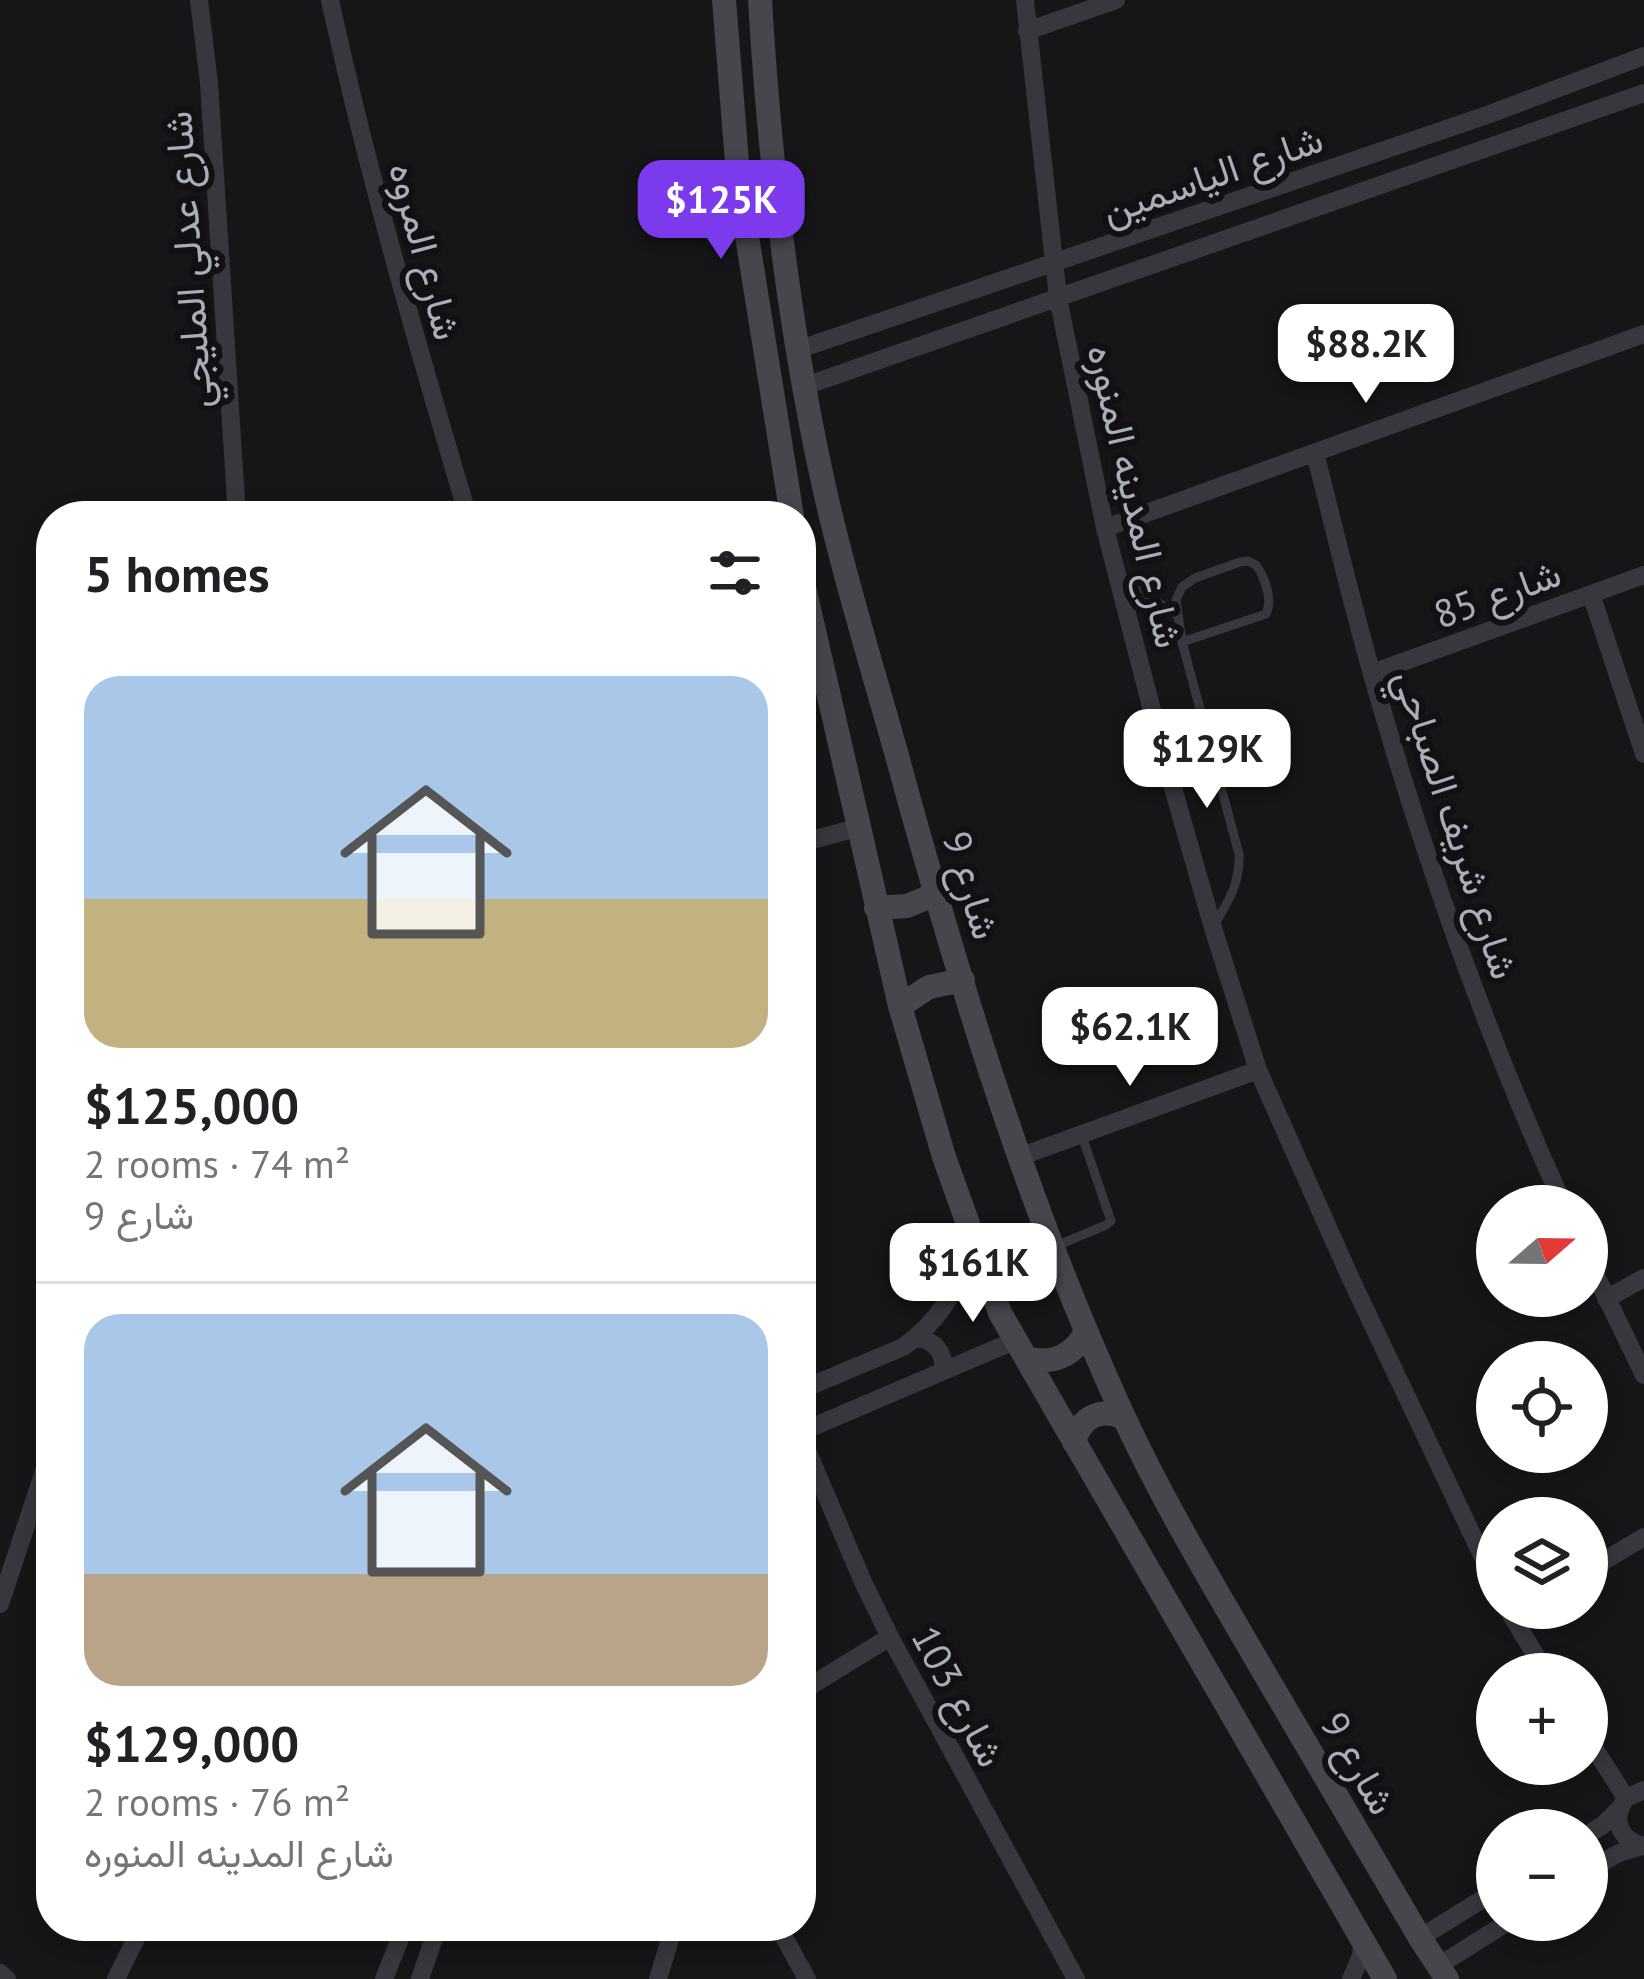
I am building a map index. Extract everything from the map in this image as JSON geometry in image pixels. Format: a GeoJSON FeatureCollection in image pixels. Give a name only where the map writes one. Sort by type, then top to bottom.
{"type":"FeatureCollection","features":[{"type":"Feature","properties":{"kind":"main road"},"geometry":{"type":"LineString","coordinates":[[724,0],[739,188],[790,501]]}},
{"type":"Feature","properties":{"kind":"main road","name":"شارع 9"},"geometry":{"type":"LineString","coordinates":[[760,0],[787,272],[828,506],[935,894],[1019,1157],[1086,1332],[1181,1531],[1443,1973]]}},
{"type":"Feature","properties":{"kind":"main road"},"geometry":{"type":"LineString","coordinates":[[816,648],[900,1006],[944,1157],[1000,1313],[1385,1979]]}},
{"type":"Feature","properties":{"kind":"main road"},"geometry":{"type":"LineString","coordinates":[[877,908],[907,906],[935,894]]}},
{"type":"Feature","properties":{"kind":"main road"},"geometry":{"type":"LineString","coordinates":[[900,1006],[928,987],[963,980]]}},
{"type":"Feature","properties":{"kind":"main road"},"geometry":{"type":"LineString","coordinates":[[1021,1349],[1036,1361],[1057,1359],[1074,1349],[1086,1332]]}},
{"type":"Feature","properties":{"kind":"main road"},"geometry":{"type":"LineString","coordinates":[[1074,1442],[1081,1424],[1096,1414],[1124,1418]]}},
{"type":"Feature","properties":{"kind":"street","name":"شارع عدلي المليجي"},"geometry":{"type":"LineString","coordinates":[[199,0],[209,83],[236,501]]}},
{"type":"Feature","properties":{"kind":"street","name":"شارع المروه"},"geometry":{"type":"LineString","coordinates":[[330,0],[396,273],[464,501]]}},
{"type":"Feature","properties":{"kind":"street","name":"شارع المدينه المنوره"},"geometry":{"type":"LineString","coordinates":[[1025,0],[1058,298],[1105,528],[1213,928],[1258,1070],[1476,1543]]}},
{"type":"Feature","properties":{"kind":"street"},"geometry":{"type":"LineString","coordinates":[[1027,31],[1116,0]]}},
{"type":"Feature","properties":{"kind":"street","name":"شارع الياسمين"},"geometry":{"type":"LineString","coordinates":[[800,349],[1490,114],[1644,56]]}},
{"type":"Feature","properties":{"kind":"street"},"geometry":{"type":"LineString","coordinates":[[1564,85],[1574,118]]}},
{"type":"Feature","properties":{"kind":"street","name":"شارع الياسمين"},"geometry":{"type":"LineString","coordinates":[[806,386],[1644,93]]}},
{"type":"Feature","properties":{"kind":"street"},"geometry":{"type":"LineString","coordinates":[[1490,114],[1500,145]]}},
{"type":"Feature","properties":{"kind":"street"},"geometry":{"type":"LineString","coordinates":[[1105,528],[1644,334]]}},
{"type":"Feature","properties":{"kind":"street","name":"شارع شريف الصباحي"},"geometry":{"type":"LineString","coordinates":[[1315,453],[1372,674],[1454,929],[1555,1185]]}},
{"type":"Feature","properties":{"kind":"street","name":"شارع 85"},"geometry":{"type":"LineString","coordinates":[[1372,674],[1644,575]]}},
{"type":"Feature","properties":{"kind":"street"},"geometry":{"type":"LineString","coordinates":[[1591,594],[1644,754]]}},
{"type":"Feature","properties":{"kind":"street"},"geometry":{"type":"LineString","coordinates":[[816,839],[860,826]]}},
{"type":"Feature","properties":{"kind":"street"},"geometry":{"type":"LineString","coordinates":[[1019,1157],[1258,1070]]}},
{"type":"Feature","properties":{"kind":"street"},"geometry":{"type":"LineString","coordinates":[[816,1384],[917,1338],[940,1315],[976,1248]]}},
{"type":"Feature","properties":{"kind":"street"},"geometry":{"type":"LineString","coordinates":[[1608,1298],[1644,1278]]}},
{"type":"Feature","properties":{"kind":"street"},"geometry":{"type":"LineString","coordinates":[[1608,1303],[1644,1375]]}},
{"type":"Feature","properties":{"kind":"street"},"geometry":{"type":"LineString","coordinates":[[917,1338],[940,1351],[944,1371]]}},
{"type":"Feature","properties":{"kind":"street"},"geometry":{"type":"LineString","coordinates":[[816,1427],[944,1371],[1021,1349]]}},
{"type":"Feature","properties":{"kind":"street","name":"شارع 103"},"geometry":{"type":"LineString","coordinates":[[816,1470],[890,1637],[1076,1979]]}},
{"type":"Feature","properties":{"kind":"street"},"geometry":{"type":"LineString","coordinates":[[0,1604],[36,1495]]}},
{"type":"Feature","properties":{"kind":"street"},"geometry":{"type":"LineString","coordinates":[[1608,1558],[1644,1537]]}},
{"type":"Feature","properties":{"kind":"street"},"geometry":{"type":"LineString","coordinates":[[816,1682],[890,1637]]}},
{"type":"Feature","properties":{"kind":"street"},"geometry":{"type":"LineString","coordinates":[[1608,1767],[1630,1799]]}},
{"type":"Feature","properties":{"kind":"street"},"geometry":{"type":"LineString","coordinates":[[1608,1820],[1630,1799]]}},
{"type":"Feature","properties":{"kind":"street"},"geometry":{"type":"LineString","coordinates":[[1630,1799],[1617,1817],[1628,1840],[1644,1846]]}},
{"type":"Feature","properties":{"kind":"street"},"geometry":{"type":"LineString","coordinates":[[1608,1859],[1644,1846]]}},
{"type":"Feature","properties":{"kind":"street"},"geometry":{"type":"LineString","coordinates":[[1420,1938],[1476,1903]]}},
{"type":"Feature","properties":{"kind":"street"},"geometry":{"type":"LineString","coordinates":[[120,1977],[136,1941]]}},
{"type":"Feature","properties":{"kind":"street"},"geometry":{"type":"LineString","coordinates":[[384,1979],[399,1941]]}},
{"type":"Feature","properties":{"kind":"street"},"geometry":{"type":"LineString","coordinates":[[420,1979],[433,1941]]}},
{"type":"Feature","properties":{"kind":"street"},"geometry":{"type":"LineString","coordinates":[[658,1979],[669,1941]]}},
{"type":"Feature","properties":{"kind":"street"},"geometry":{"type":"LineString","coordinates":[[786,1941],[807,1979]]}},
{"type":"Feature","properties":{"kind":"street"},"geometry":{"type":"LineString","coordinates":[[1443,1973],[1484,1941]]}},
{"type":"Feature","properties":{"kind":"street"},"geometry":{"type":"LineString","coordinates":[[1351,1979],[1362,1943]]}},
{"type":"Feature","properties":{"kind":"street"},"geometry":{"type":"LineString","coordinates":[[0,1973],[7,1979]]}},
{"type":"Feature","properties":{"kind":"lane"},"geometry":{"type":"LineString","coordinates":[[1182,642],[1266,614],[1270,607],[1256,565],[1249,561],[1195,578],[1176,600],[1182,642],[1240,854],[1235,890],[1213,928]]}},
{"type":"Feature","properties":{"kind":"lane"},"geometry":{"type":"LineString","coordinates":[[1117,574],[1176,615]]}},
{"type":"Feature","properties":{"kind":"lane"},"geometry":{"type":"LineString","coordinates":[[1163,753],[1209,742]]}},
{"type":"Feature","properties":{"kind":"lane"},"geometry":{"type":"LineString","coordinates":[[1051,1248],[1111,1221],[1082,1136]]}}]}
